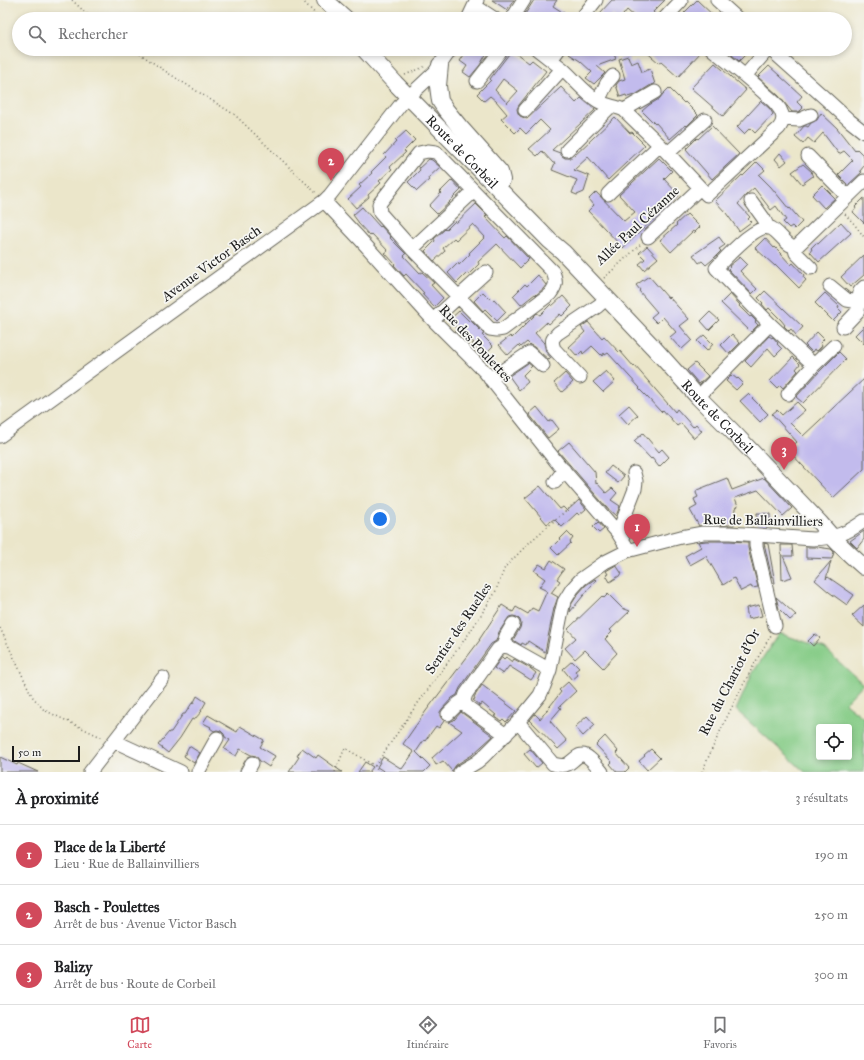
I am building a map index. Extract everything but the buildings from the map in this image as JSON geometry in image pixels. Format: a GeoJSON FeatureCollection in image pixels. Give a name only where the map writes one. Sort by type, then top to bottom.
{"type":"FeatureCollection","features":[{"type":"Feature","properties":{"kind":"main road"},"geometry":{"type":"LineString","coordinates":[[320,0],[330,12]]}},
{"type":"Feature","properties":{"kind":"main road"},"geometry":{"type":"LineString","coordinates":[[325,0],[338,12]]}},
{"type":"Feature","properties":{"kind":"main road","name":"Route de Corbeil"},"geometry":{"type":"LineString","coordinates":[[370,56],[395,83],[412,93],[429,107],[502,180],[554,238],[563,252]]}},
{"type":"Feature","properties":{"kind":"main road","name":"Route de Corbeil"},"geometry":{"type":"LineString","coordinates":[[382,56],[402,77],[412,93],[550,241],[563,252],[607,298],[698,397],[820,523],[845,551],[864,567]]}},
{"type":"Feature","properties":{"kind":"main road"},"geometry":{"type":"LineString","coordinates":[[440,65],[438,86],[440,101],[459,126],[500,172],[502,180]]}},
{"type":"Feature","properties":{"kind":"street"},"geometry":{"type":"LineString","coordinates":[[516,12],[524,0]]}},
{"type":"Feature","properties":{"kind":"street"},"geometry":{"type":"LineString","coordinates":[[587,12],[596,0]]}},
{"type":"Feature","properties":{"kind":"street"},"geometry":{"type":"LineString","coordinates":[[717,0],[730,12]]}},
{"type":"Feature","properties":{"kind":"street"},"geometry":{"type":"LineString","coordinates":[[672,12],[680,1]]}},
{"type":"Feature","properties":{"kind":"street"},"geometry":{"type":"LineString","coordinates":[[472,12],[476,3],[487,12]]}},
{"type":"Feature","properties":{"kind":"street","name":"Avenue Victor Basch"},"geometry":{"type":"LineString","coordinates":[[0,436],[330,196],[401,104],[435,72],[446,56]]}},
{"type":"Feature","properties":{"kind":"street"},"geometry":{"type":"LineString","coordinates":[[477,81],[497,56]]}},
{"type":"Feature","properties":{"kind":"street"},"geometry":{"type":"LineString","coordinates":[[546,56],[598,101],[624,110],[704,191]]}},
{"type":"Feature","properties":{"kind":"street"},"geometry":{"type":"LineString","coordinates":[[551,60],[554,56]]}},
{"type":"Feature","properties":{"kind":"street"},"geometry":{"type":"LineString","coordinates":[[721,56],[778,105],[783,119],[799,120],[811,115]]}},
{"type":"Feature","properties":{"kind":"street"},"geometry":{"type":"LineString","coordinates":[[745,76],[763,56]]}},
{"type":"Feature","properties":{"kind":"street"},"geometry":{"type":"LineString","coordinates":[[777,56],[864,132]]}},
{"type":"Feature","properties":{"kind":"street"},"geometry":{"type":"LineString","coordinates":[[525,110],[562,69]]}},
{"type":"Feature","properties":{"kind":"street"},"geometry":{"type":"LineString","coordinates":[[598,101],[607,83],[613,76]]}},
{"type":"Feature","properties":{"kind":"street"},"geometry":{"type":"LineString","coordinates":[[624,110],[655,92]]}},
{"type":"Feature","properties":{"kind":"street"},"geometry":{"type":"LineString","coordinates":[[567,150],[611,106]]}},
{"type":"Feature","properties":{"kind":"street","name":"Allée Paul Cézanne"},"geometry":{"type":"LineString","coordinates":[[648,237],[778,128],[783,119]]}},
{"type":"Feature","properties":{"kind":"street"},"geometry":{"type":"LineString","coordinates":[[608,194],[664,149],[705,120]]}},
{"type":"Feature","properties":{"kind":"street"},"geometry":{"type":"LineString","coordinates":[[428,151],[436,152],[553,272],[556,279],[555,288],[550,294],[503,329],[490,329],[412,249],[380,214],[379,204],[419,153],[428,151]]}},
{"type":"Feature","properties":{"kind":"street"},"geometry":{"type":"LineString","coordinates":[[808,156],[848,197]]}},
{"type":"Feature","properties":{"kind":"street"},"geometry":{"type":"LineString","coordinates":[[814,365],[770,324],[716,268],[736,248],[764,228],[770,228],[790,245],[798,245],[864,181]]}},
{"type":"Feature","properties":{"kind":"street"},"geometry":{"type":"LineString","coordinates":[[412,249],[474,191]]}},
{"type":"Feature","properties":{"kind":"street","name":"Rue des Poulettes"},"geometry":{"type":"LineString","coordinates":[[324,201],[432,320],[485,372],[564,470],[618,533],[626,546],[627,552]]}},
{"type":"Feature","properties":{"kind":"street"},"geometry":{"type":"LineString","coordinates":[[750,201],[764,219],[768,228]]}},
{"type":"Feature","properties":{"kind":"street"},"geometry":{"type":"LineString","coordinates":[[794,246],[796,253],[811,268]]}},
{"type":"Feature","properties":{"kind":"street"},"geometry":{"type":"LineString","coordinates":[[432,320],[486,272]]}},
{"type":"Feature","properties":{"kind":"street"},"geometry":{"type":"LineString","coordinates":[[830,286],[847,300],[859,302]]}},
{"type":"Feature","properties":{"kind":"street"},"geometry":{"type":"LineString","coordinates":[[843,327],[858,311],[860,292],[864,287]]}},
{"type":"Feature","properties":{"kind":"street"},"geometry":{"type":"LineString","coordinates":[[580,377],[554,349],[552,343],[553,339],[558,333],[598,306],[607,298]]}},
{"type":"Feature","properties":{"kind":"street"},"geometry":{"type":"LineString","coordinates":[[698,397],[770,324]]}},
{"type":"Feature","properties":{"kind":"street"},"geometry":{"type":"LineString","coordinates":[[788,394],[814,365],[834,346]]}},
{"type":"Feature","properties":{"kind":"street"},"geometry":{"type":"LineString","coordinates":[[490,379],[529,353],[543,366]]}},
{"type":"Feature","properties":{"kind":"street"},"geometry":{"type":"LineString","coordinates":[[555,482],[564,470]]}},
{"type":"Feature","properties":{"kind":"street"},"geometry":{"type":"LineString","coordinates":[[618,533],[635,489],[636,482],[634,473]]}},
{"type":"Feature","properties":{"kind":"street","name":"Rue de Ballainvilliers"},"geometry":{"type":"LineString","coordinates":[[460,772],[477,762],[506,735],[540,695],[550,670],[564,602],[572,588],[581,579],[599,566],[627,552],[681,537],[703,533],[756,534],[813,539],[832,537],[846,532],[864,521]]}},
{"type":"Feature","properties":{"kind":"street","name":"Rue du Chariot d'Or"},"geometry":{"type":"LineString","coordinates":[[756,534],[756,546],[775,626]]}},
{"type":"Feature","properties":{"kind":"street"},"geometry":{"type":"LineString","coordinates":[[503,646],[506,636],[513,624]]}},
{"type":"Feature","properties":{"kind":"street"},"geometry":{"type":"LineString","coordinates":[[506,735],[466,706],[464,700],[466,694],[498,649],[503,646],[509,647],[550,670]]}},
{"type":"Feature","properties":{"kind":"street"},"geometry":{"type":"LineString","coordinates":[[90,772],[163,678]]}},
{"type":"Feature","properties":{"kind":"street"},"geometry":{"type":"LineString","coordinates":[[448,714],[464,700]]}},
{"type":"Feature","properties":{"kind":"street"},"geometry":{"type":"LineString","coordinates":[[518,722],[553,764],[561,766],[567,764],[577,756],[583,755],[588,756],[602,772]]}},
{"type":"Feature","properties":{"kind":"street"},"geometry":{"type":"LineString","coordinates":[[198,772],[217,738]]}},
{"type":"Feature","properties":{"kind":"street"},"geometry":{"type":"LineString","coordinates":[[114,741],[176,771]]}},
{"type":"Feature","properties":{"kind":"path"},"geometry":{"type":"LineString","coordinates":[[72,0],[85,12]]}},
{"type":"Feature","properties":{"kind":"path"},"geometry":{"type":"LineString","coordinates":[[302,0],[313,12]]}},
{"type":"Feature","properties":{"kind":"path"},"geometry":{"type":"LineString","coordinates":[[143,56],[235,115],[324,201]]}},
{"type":"Feature","properties":{"kind":"path"},"geometry":{"type":"LineString","coordinates":[[402,77],[431,63],[440,65]]}},
{"type":"Feature","properties":{"kind":"path"},"geometry":{"type":"LineString","coordinates":[[838,207],[864,237]]}},
{"type":"Feature","properties":{"kind":"path","name":"Allée Paul Cézanne"},"geometry":{"type":"LineString","coordinates":[[595,286],[648,237]]}},
{"type":"Feature","properties":{"kind":"path","name":"Sentier des Ruelles"},"geometry":{"type":"LineString","coordinates":[[375,766],[496,594],[505,567],[532,540],[584,494]]}},
{"type":"Feature","properties":{"kind":"path","name":"Rue du Chariot d'Or"},"geometry":{"type":"LineString","coordinates":[[702,772],[729,711],[775,626]]}},
{"type":"Feature","properties":{"kind":"path"},"geometry":{"type":"LineString","coordinates":[[0,628],[32,696],[44,710],[104,739],[114,741]]}},
{"type":"Feature","properties":{"kind":"path"},"geometry":{"type":"LineString","coordinates":[[335,772],[345,748],[375,766],[380,772]]}},
{"type":"Feature","properties":{"kind":"green space"},"geometry":{"type":"Polygon","coordinates":[[[779,633],[825,649],[863,684],[845,703],[864,718],[864,772],[805,772],[736,710],[752,674],[779,633]]]}},
{"type":"Feature","properties":{"kind":"place","name":"Basch - Poulettes"},"geometry":{"type":"Point","coordinates":[331,181]}},
{"type":"Feature","properties":{"kind":"place","name":"Balizy"},"geometry":{"type":"Point","coordinates":[784,470]}},
{"type":"Feature","properties":{"kind":"place","name":"Place de la Liberté"},"geometry":{"type":"Point","coordinates":[637,547]}}]}
